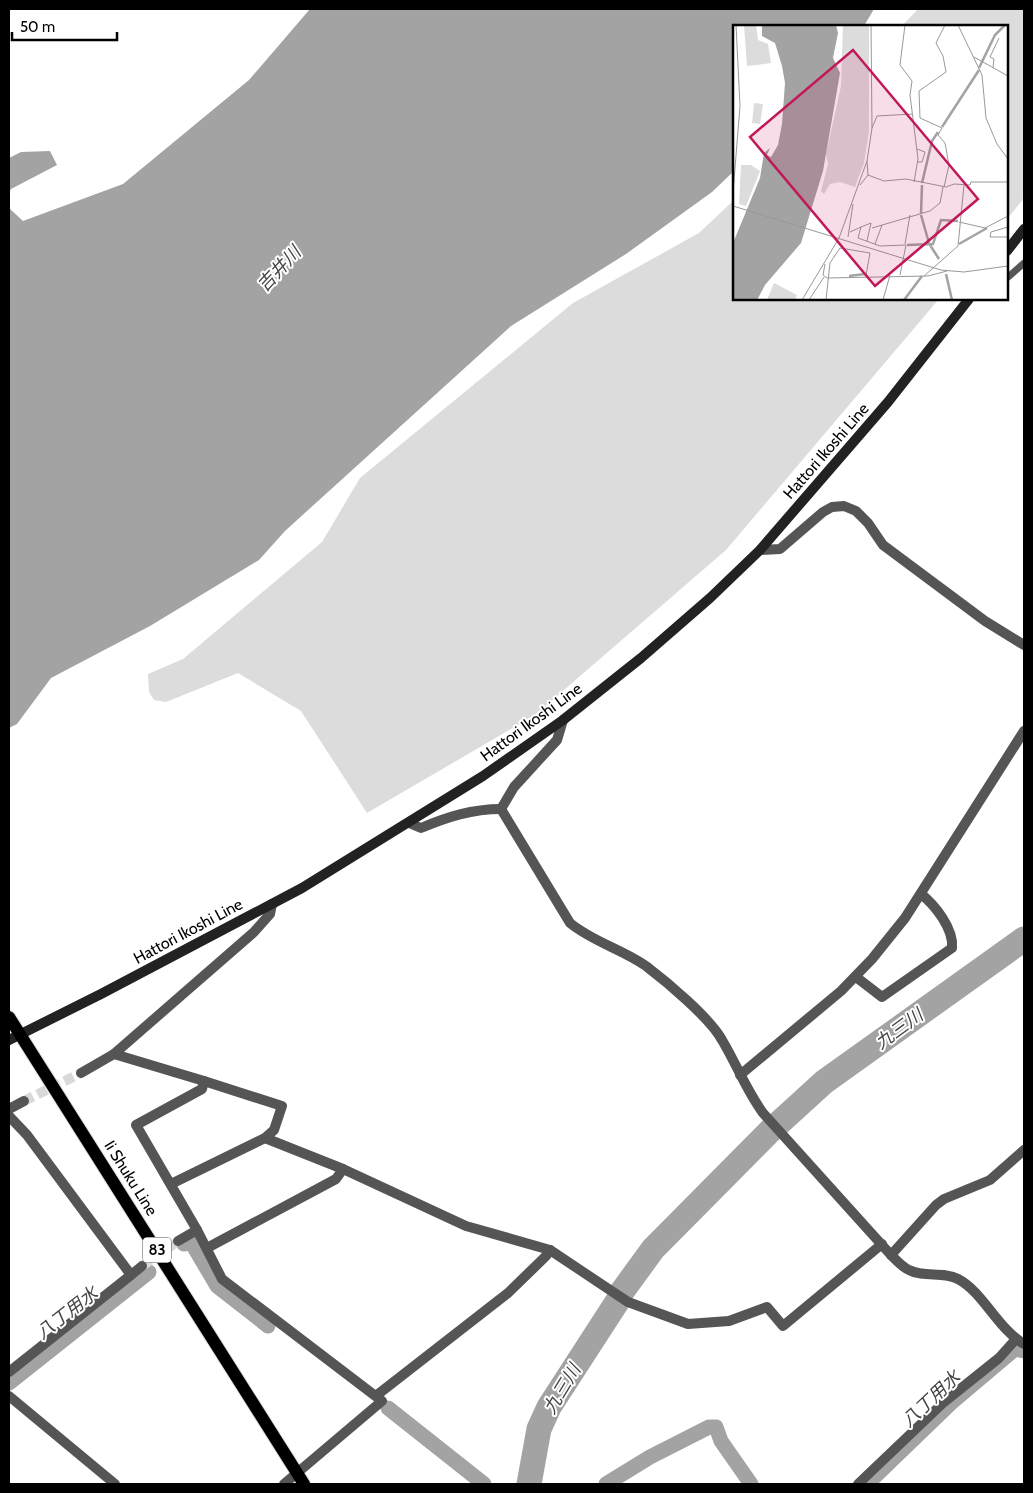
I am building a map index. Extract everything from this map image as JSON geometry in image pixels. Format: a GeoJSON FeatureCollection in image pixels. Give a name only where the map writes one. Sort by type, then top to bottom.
{"type":"FeatureCollection","features":[{"type":"Feature","properties":{"kind":"main road"},"geometry":{"type":"LineString","coordinates":[[1008,250],[1024,229]]}},
{"type":"Feature","properties":{"kind":"main road","name":"Hattori Ikoshi Line"},"geometry":{"type":"LineString","coordinates":[[9,1040],[22,1035],[272,904],[409,823],[482,776],[563,720],[648,652],[710,598],[760,550],[888,402],[968,300]]}},
{"type":"Feature","properties":{"kind":"main road","name":"Ii Shuku Line"},"geometry":{"type":"LineString","coordinates":[[9,1017],[301,1479]]}},
{"type":"Feature","properties":{"kind":"street"},"geometry":{"type":"LineString","coordinates":[[760,550],[780,549],[823,512],[832,507],[844,506],[862,517],[883,545],[985,621],[1024,645]]}},
{"type":"Feature","properties":{"kind":"street"},"geometry":{"type":"LineString","coordinates":[[501,809],[514,787],[557,740],[563,720]]}},
{"type":"Feature","properties":{"kind":"street"},"geometry":{"type":"LineString","coordinates":[[740,1075],[856,977],[905,918],[1024,731]]}},
{"type":"Feature","properties":{"kind":"street"},"geometry":{"type":"LineString","coordinates":[[409,823],[421,828],[442,819],[479,809],[501,809]]}},
{"type":"Feature","properties":{"kind":"street"},"geometry":{"type":"LineString","coordinates":[[501,809],[570,923],[585,936],[645,965],[707,1021],[722,1038],[748,1093],[763,1113],[891,1255],[908,1270],[919,1273],[946,1275],[967,1284],[1009,1334],[1020,1342],[944,1402],[858,1484]]}},
{"type":"Feature","properties":{"kind":"street"},"geometry":{"type":"LineString","coordinates":[[856,977],[882,997],[952,948],[953,938],[931,902],[921,894]]}},
{"type":"Feature","properties":{"kind":"street"},"geometry":{"type":"LineString","coordinates":[[81,1073],[114,1054],[254,932],[270,914],[272,904]]}},
{"type":"Feature","properties":{"kind":"street"},"geometry":{"type":"LineString","coordinates":[[114,1054],[204,1080],[282,1106],[274,1130],[265,1138],[171,1184]]}},
{"type":"Feature","properties":{"kind":"street"},"geometry":{"type":"LineString","coordinates":[[204,1080],[202,1089],[136,1125],[197,1230],[222,1279],[377,1395],[382,1401],[301,1479],[284,1484]]}},
{"type":"Feature","properties":{"kind":"street"},"geometry":{"type":"LineString","coordinates":[[9,1109],[24,1101]]}},
{"type":"Feature","properties":{"kind":"street"},"geometry":{"type":"LineString","coordinates":[[9,1116],[26,1135],[131,1276]]}},
{"type":"Feature","properties":{"kind":"street"},"geometry":{"type":"LineString","coordinates":[[265,1138],[343,1169],[460,1223],[550,1250],[628,1302],[688,1324],[729,1321],[767,1307],[784,1326],[882,1244]]}},
{"type":"Feature","properties":{"kind":"street"},"geometry":{"type":"LineString","coordinates":[[891,1255],[944,1198],[990,1180],[1024,1150]]}},
{"type":"Feature","properties":{"kind":"street"},"geometry":{"type":"LineString","coordinates":[[206,1248],[336,1179],[343,1169]]}},
{"type":"Feature","properties":{"kind":"street"},"geometry":{"type":"LineString","coordinates":[[178,1241],[197,1230]]}},
{"type":"Feature","properties":{"kind":"street"},"geometry":{"type":"LineString","coordinates":[[377,1395],[508,1293],[550,1250]]}},
{"type":"Feature","properties":{"kind":"street"},"geometry":{"type":"LineString","coordinates":[[9,1372],[142,1266]]}},
{"type":"Feature","properties":{"kind":"street"},"geometry":{"type":"LineString","coordinates":[[9,1396],[115,1484]]}},
{"type":"Feature","properties":{"kind":"lane"},"geometry":{"type":"LineString","coordinates":[[1008,277],[1024,263]]}},
{"type":"Feature","properties":{"kind":"shaded area"},"geometry":{"type":"Polygon","coordinates":[[[918,9],[1024,9],[1024,198],[1008,218],[1008,25],[903,25],[918,9]]]}},
{"type":"Feature","properties":{"kind":"shaded area"},"geometry":{"type":"Polygon","coordinates":[[[733,201],[733,300],[938,300],[726,550],[535,715],[367,813],[301,711],[238,673],[166,702],[154,700],[149,692],[148,674],[183,659],[322,542],[360,478],[573,303],[699,233],[733,201]]]}},
{"type":"Feature","properties":{"kind":"water","name":"吉井川"},"geometry":{"type":"Polygon","coordinates":[[[310,9],[874,9],[865,25],[733,25],[733,172],[712,192],[626,254],[511,326],[285,531],[259,560],[150,626],[51,678],[17,724],[9,728],[9,208],[23,221],[123,184],[249,80],[310,9]]]}},
{"type":"Feature","properties":{"kind":"water"},"geometry":{"type":"Polygon","coordinates":[[[50,151],[57,165],[11,189],[9,193],[9,158],[21,152],[50,151]]]}},
{"type":"Feature","properties":{"kind":"waterway","name":"九三川"},"geometry":{"type":"LineString","coordinates":[[778,1124],[824,1082],[1024,939]]}},
{"type":"Feature","properties":{"kind":"waterway","name":"九三川"},"geometry":{"type":"LineString","coordinates":[[621,1293],[653,1249],[771,1130]]}},
{"type":"Feature","properties":{"kind":"waterway","name":"八丁用水"},"geometry":{"type":"LineString","coordinates":[[184,1244],[191,1242],[217,1286],[268,1326]]}},
{"type":"Feature","properties":{"kind":"waterway","name":"八丁用水"},"geometry":{"type":"LineString","coordinates":[[9,1383],[149,1272]]}},
{"type":"Feature","properties":{"kind":"waterway","name":"九三川"},"geometry":{"type":"LineString","coordinates":[[529,1484],[539,1429],[549,1407],[617,1302]]}},
{"type":"Feature","properties":{"kind":"waterway","name":"八丁用水"},"geometry":{"type":"LineString","coordinates":[[867,1484],[951,1403],[1015,1349],[1024,1351]]}},
{"type":"Feature","properties":{"kind":"waterway","name":"八丁用水"},"geometry":{"type":"LineString","coordinates":[[388,1408],[484,1484]]}},
{"type":"Feature","properties":{"kind":"waterway","name":"八丁用水"},"geometry":{"type":"LineString","coordinates":[[606,1484],[650,1457],[709,1427],[716,1427],[721,1441],[751,1484]]}},
{"type":"Feature","properties":{"kind":"tunnel"},"geometry":{"type":"LineString","coordinates":[[24,1101],[81,1073]]}},
{"type":"Feature","properties":{"kind":"tunnel"},"geometry":{"type":"LineString","coordinates":[[142,1266],[178,1241]]}}]}
